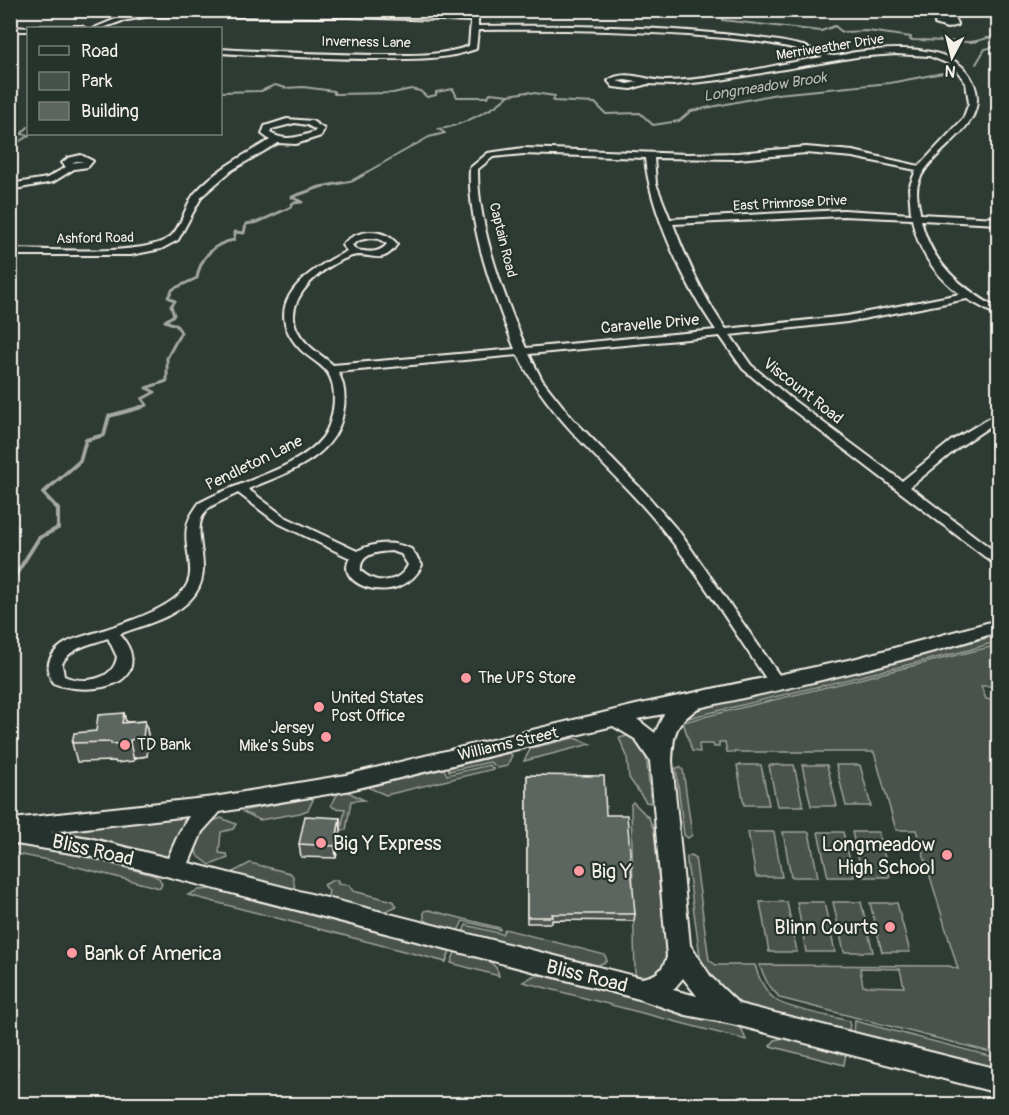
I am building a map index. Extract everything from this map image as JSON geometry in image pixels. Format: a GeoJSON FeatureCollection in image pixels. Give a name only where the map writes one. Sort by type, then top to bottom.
{"type":"FeatureCollection","features":[{"type":"Feature","properties":{"kind":"main road","name":"Williams Street"},"geometry":{"type":"LineString","coordinates":[[10,828],[214,805],[346,783],[667,705],[695,702],[937,644],[999,626]]}},
{"type":"Feature","properties":{"kind":"main road"},"geometry":{"type":"LineString","coordinates":[[642,989],[661,985],[672,978],[678,965],[680,950],[661,761],[662,741],[668,722],[681,708],[695,702]]}},
{"type":"Feature","properties":{"kind":"main road"},"geometry":{"type":"LineString","coordinates":[[613,719],[629,724],[644,734],[661,761]]}},
{"type":"Feature","properties":{"kind":"main road"},"geometry":{"type":"LineString","coordinates":[[176,869],[190,828],[214,805]]}},
{"type":"Feature","properties":{"kind":"main road","name":"Bliss Road"},"geometry":{"type":"LineString","coordinates":[[10,834],[80,845],[642,989],[671,1001],[711,1011],[732,1013],[999,1081]]}},
{"type":"Feature","properties":{"kind":"main road"},"geometry":{"type":"LineString","coordinates":[[680,950],[692,974],[732,1013]]}},
{"type":"Feature","properties":{"kind":"street"},"geometry":{"type":"LineString","coordinates":[[945,10],[953,20]]}},
{"type":"Feature","properties":{"kind":"street"},"geometry":{"type":"LineString","coordinates":[[100,27],[120,19],[150,14],[348,15],[475,19],[752,38],[795,45],[834,58]]}},
{"type":"Feature","properties":{"kind":"street","name":"Inverness Lane"},"geometry":{"type":"LineString","coordinates":[[222,51],[342,56],[449,56],[472,49],[475,19]]}},
{"type":"Feature","properties":{"kind":"street"},"geometry":{"type":"LineString","coordinates":[[10,29],[27,29]]}},
{"type":"Feature","properties":{"kind":"street","name":"Merriweather Drive"},"geometry":{"type":"LineString","coordinates":[[645,82],[727,78],[873,51],[903,51],[945,59],[967,72],[974,100],[971,116],[922,169],[913,185],[916,216],[920,241],[930,259],[951,281],[999,313]]}},
{"type":"Feature","properties":{"kind":"street","name":"Ashford Road"},"geometry":{"type":"LineString","coordinates":[[10,252],[132,252],[166,244],[177,236],[189,210],[207,186],[229,168],[276,140],[289,142],[309,139],[318,134],[320,129],[304,122],[277,124],[268,128],[266,134],[276,140]]}},
{"type":"Feature","properties":{"kind":"street","name":"Captain Road"},"geometry":{"type":"LineString","coordinates":[[776,682],[676,537],[555,403],[537,379],[523,352],[488,257],[479,215],[474,168],[490,156],[523,151],[649,156],[738,156],[821,151],[861,156],[922,169]]}},
{"type":"Feature","properties":{"kind":"street","name":"Viscount Road"},"geometry":{"type":"LineString","coordinates":[[649,156],[652,184],[684,265],[743,362],[762,381],[999,560]]}},
{"type":"Feature","properties":{"kind":"street"},"geometry":{"type":"LineString","coordinates":[[10,187],[50,180],[72,167]]}},
{"type":"Feature","properties":{"kind":"street","name":"East Primrose Drive"},"geometry":{"type":"LineString","coordinates":[[666,222],[831,213],[999,221]]}},
{"type":"Feature","properties":{"kind":"street"},"geometry":{"type":"LineString","coordinates":[[330,369],[301,344],[293,333],[289,321],[291,303],[300,287],[315,272],[353,252]]}},
{"type":"Feature","properties":{"kind":"street","name":"Caravelle Drive"},"geometry":{"type":"LineString","coordinates":[[330,369],[724,334],[847,320],[969,295]]}},
{"type":"Feature","properties":{"kind":"street","name":"Pendleton Lane"},"geometry":{"type":"LineString","coordinates":[[111,631],[124,658],[114,676],[88,686],[71,685],[58,679],[53,668],[58,656],[64,651],[111,631],[171,608],[187,596],[196,582],[199,568],[192,538],[194,520],[204,506],[297,462],[315,451],[327,438],[338,412],[339,400],[336,381],[330,369]]}},
{"type":"Feature","properties":{"kind":"street"},"geometry":{"type":"LineString","coordinates":[[901,488],[955,444],[999,416]]}},
{"type":"Feature","properties":{"kind":"street"},"geometry":{"type":"LineString","coordinates":[[240,488],[255,503],[276,518],[358,556]]}},
{"type":"Feature","properties":{"kind":"green space"},"geometry":{"type":"Polygon","coordinates":[[[996,636],[998,641],[969,650],[680,720],[707,706],[996,636]]]}},
{"type":"Feature","properties":{"kind":"green space","name":"Longmeadow High School"},"geometry":{"type":"Polygon","coordinates":[[[998,645],[998,686],[981,686],[986,699],[998,701],[998,1054],[780,998],[768,984],[759,965],[949,966],[958,969],[916,830],[896,830],[874,752],[727,752],[725,742],[719,742],[719,747],[714,747],[713,744],[699,744],[700,752],[692,751],[683,722],[998,645]],[[860,968],[863,986],[904,987],[900,969],[860,968]]]}},
{"type":"Feature","properties":{"kind":"green space"},"geometry":{"type":"Polygon","coordinates":[[[635,734],[645,745],[651,803],[646,802],[629,778],[627,756],[619,738],[635,734]]]}},
{"type":"Feature","properties":{"kind":"green space"},"geometry":{"type":"Polygon","coordinates":[[[574,738],[591,744],[524,761],[531,748],[574,738]]]}},
{"type":"Feature","properties":{"kind":"green space"},"geometry":{"type":"Polygon","coordinates":[[[509,753],[512,755],[507,766],[498,768],[490,762],[449,771],[448,768],[509,753]]]}},
{"type":"Feature","properties":{"kind":"green space"},"geometry":{"type":"Polygon","coordinates":[[[489,765],[494,769],[386,795],[367,787],[444,769],[447,775],[489,765]]]}},
{"type":"Feature","properties":{"kind":"green space"},"geometry":{"type":"Polygon","coordinates":[[[737,765],[761,765],[769,805],[744,805],[737,765]]]}},
{"type":"Feature","properties":{"kind":"green space"},"geometry":{"type":"Polygon","coordinates":[[[769,765],[794,765],[803,806],[777,806],[769,765]]]}},
{"type":"Feature","properties":{"kind":"green space"},"geometry":{"type":"Polygon","coordinates":[[[802,765],[827,765],[837,806],[811,806],[802,765]]]}},
{"type":"Feature","properties":{"kind":"green space"},"geometry":{"type":"Polygon","coordinates":[[[836,765],[860,765],[871,806],[846,806],[836,765]]]}},
{"type":"Feature","properties":{"kind":"green space"},"geometry":{"type":"Polygon","coordinates":[[[680,767],[683,770],[692,835],[688,838],[684,835],[676,768],[680,767]]]}},
{"type":"Feature","properties":{"kind":"green space"},"geometry":{"type":"Polygon","coordinates":[[[346,791],[364,800],[351,801],[346,830],[341,830],[345,809],[334,808],[331,805],[339,792],[346,791]]]}},
{"type":"Feature","properties":{"kind":"green space"},"geometry":{"type":"Polygon","coordinates":[[[311,798],[313,800],[308,810],[300,813],[260,820],[243,812],[246,810],[311,798]]]}},
{"type":"Feature","properties":{"kind":"green space"},"geometry":{"type":"Polygon","coordinates":[[[633,802],[649,818],[654,830],[666,953],[660,970],[647,977],[635,975],[631,804],[633,802]]]}},
{"type":"Feature","properties":{"kind":"green space"},"geometry":{"type":"Polygon","coordinates":[[[185,815],[172,859],[61,830],[185,815]]]}},
{"type":"Feature","properties":{"kind":"green space"},"geometry":{"type":"Polygon","coordinates":[[[221,818],[236,824],[233,829],[221,832],[219,853],[227,854],[228,858],[210,865],[197,855],[196,842],[205,827],[221,818]]]}},
{"type":"Feature","properties":{"kind":"green space","name":"Blinn Courts"},"geometry":{"type":"Polygon","coordinates":[[[748,832],[774,832],[782,877],[756,877],[748,832]]]}},
{"type":"Feature","properties":{"kind":"green space","name":"Blinn Courts"},"geometry":{"type":"Polygon","coordinates":[[[783,832],[809,832],[818,877],[791,877],[783,832]]]}},
{"type":"Feature","properties":{"kind":"green space","name":"Blinn Courts"},"geometry":{"type":"Polygon","coordinates":[[[818,832],[843,832],[854,877],[828,877],[818,832]]]}},
{"type":"Feature","properties":{"kind":"green space","name":"Blinn Courts"},"geometry":{"type":"Polygon","coordinates":[[[852,832],[878,832],[890,877],[863,877],[852,832]]]}},
{"type":"Feature","properties":{"kind":"green space"},"geometry":{"type":"Polygon","coordinates":[[[11,842],[74,854],[153,875],[159,878],[162,884],[160,888],[58,862],[11,853],[11,842]]]}},
{"type":"Feature","properties":{"kind":"green space"},"geometry":{"type":"Polygon","coordinates":[[[691,855],[695,857],[709,960],[716,965],[755,965],[763,985],[777,1001],[801,1010],[850,1021],[849,1033],[738,1005],[702,970],[687,862],[687,857],[691,855]]]}},
{"type":"Feature","properties":{"kind":"green space"},"geometry":{"type":"Polygon","coordinates":[[[250,863],[290,873],[293,876],[295,890],[232,875],[233,872],[250,863]]]}},
{"type":"Feature","properties":{"kind":"green space"},"geometry":{"type":"Polygon","coordinates":[[[338,880],[338,884],[349,885],[353,891],[393,901],[397,906],[381,913],[327,900],[329,891],[324,885],[338,880]]]}},
{"type":"Feature","properties":{"kind":"green space"},"geometry":{"type":"Polygon","coordinates":[[[212,889],[450,951],[446,962],[188,895],[198,890],[212,889]]]}},
{"type":"Feature","properties":{"kind":"green space","name":"Blinn Courts"},"geometry":{"type":"Polygon","coordinates":[[[760,902],[787,902],[797,952],[769,952],[760,902]]]}},
{"type":"Feature","properties":{"kind":"green space","name":"Blinn Courts"},"geometry":{"type":"Polygon","coordinates":[[[797,902],[824,902],[835,952],[806,952],[797,902]]]}},
{"type":"Feature","properties":{"kind":"green space","name":"Blinn Courts"},"geometry":{"type":"Polygon","coordinates":[[[833,902],[861,902],[873,952],[844,952],[833,902]]]}},
{"type":"Feature","properties":{"kind":"green space","name":"Blinn Courts"},"geometry":{"type":"Polygon","coordinates":[[[870,903],[897,903],[910,952],[882,952],[870,903]]]}},
{"type":"Feature","properties":{"kind":"green space"},"geometry":{"type":"Polygon","coordinates":[[[429,910],[500,928],[500,930],[463,921],[457,933],[437,928],[424,919],[424,911],[429,910]]]}},
{"type":"Feature","properties":{"kind":"green space"},"geometry":{"type":"Polygon","coordinates":[[[466,925],[502,934],[505,929],[605,955],[607,961],[592,968],[462,934],[466,925]]]}},
{"type":"Feature","properties":{"kind":"green space"},"geometry":{"type":"Polygon","coordinates":[[[455,952],[488,961],[497,970],[499,976],[451,963],[455,952]]]}},
{"type":"Feature","properties":{"kind":"green space"},"geometry":{"type":"Polygon","coordinates":[[[546,975],[735,1024],[742,1030],[746,1040],[523,982],[533,976],[546,975]]]}},
{"type":"Feature","properties":{"kind":"green space"},"geometry":{"type":"Polygon","coordinates":[[[855,1021],[998,1058],[998,1071],[854,1034],[855,1021]]]}},
{"type":"Feature","properties":{"kind":"green space"},"geometry":{"type":"Polygon","coordinates":[[[787,1037],[846,1052],[844,1065],[770,1046],[775,1040],[787,1037]]]}},
{"type":"Feature","properties":{"kind":"building"},"geometry":{"type":"Polygon","coordinates":[[[124,713],[122,723],[145,721],[143,737],[130,740],[130,743],[72,743],[74,733],[96,731],[98,715],[124,713]]]}},
{"type":"Feature","properties":{"kind":"building","name":"Big Y"},"geometry":{"type":"Polygon","coordinates":[[[527,775],[604,776],[606,815],[627,815],[635,914],[552,914],[553,917],[527,917],[527,775]]]}},
{"type":"Feature","properties":{"kind":"building"},"geometry":{"type":"Polygon","coordinates":[[[305,816],[340,818],[335,846],[299,844],[305,816]]]}},
{"type":"Feature","properties":{"kind":"waterway"},"geometry":{"type":"LineString","coordinates":[[723,10],[722,20],[821,31],[835,26],[842,32],[868,31],[911,37],[910,40],[970,42],[990,37],[998,38]]}},
{"type":"Feature","properties":{"kind":"waterway","name":"Longmeadow Brook"},"geometry":{"type":"LineString","coordinates":[[976,64],[985,49],[998,46]]}},
{"type":"Feature","properties":{"kind":"waterway","name":"Longmeadow Brook"},"geometry":{"type":"LineString","coordinates":[[509,95],[527,92],[555,96],[553,101],[595,103],[606,114],[640,113],[653,125],[679,121],[691,111],[777,94],[890,83],[948,72]]}},
{"type":"Feature","properties":{"kind":"waterway","name":"Longmeadow Brook"},"geometry":{"type":"LineString","coordinates":[[222,92],[261,91],[275,85],[286,88],[303,87],[334,91],[334,94],[393,93],[411,89],[420,91],[427,97],[436,95],[436,92],[453,89],[457,97],[488,97],[490,93],[509,95]]}},
{"type":"Feature","properties":{"kind":"waterway"},"geometry":{"type":"LineString","coordinates":[[360,176],[429,137],[445,133],[438,129],[475,117],[509,95]]}},
{"type":"Feature","properties":{"kind":"waterway","name":"Longmeadow Brook"},"geometry":{"type":"LineString","coordinates":[[27,128],[21,134],[27,135]]}},
{"type":"Feature","properties":{"kind":"waterway","name":"Longmeadow Brook"},"geometry":{"type":"LineString","coordinates":[[10,147],[30,135]]}},
{"type":"Feature","properties":{"kind":"waterway"},"geometry":{"type":"LineString","coordinates":[[137,408],[147,405],[142,399],[155,392],[146,388],[167,381],[167,358],[181,332],[176,325],[165,321],[174,315],[171,306],[175,301],[168,297],[173,289],[197,278],[201,264],[209,253],[220,244],[234,240],[235,232],[244,233],[246,224],[258,222],[291,207],[293,203],[302,202],[292,197],[320,187],[352,181],[363,175]]}},
{"type":"Feature","properties":{"kind":"waterway"},"geometry":{"type":"LineString","coordinates":[[10,584],[39,538],[58,528],[58,509],[43,493],[80,461],[86,440],[104,435],[109,416],[142,407]]}},
{"type":"Feature","properties":{"kind":"place","name":"The UPS Store"},"geometry":{"type":"Point","coordinates":[466,678]}},
{"type":"Feature","properties":{"kind":"place","name":"United States Post Office"},"geometry":{"type":"Point","coordinates":[319,707]}},
{"type":"Feature","properties":{"kind":"place","name":"Jersey Mike's Subs"},"geometry":{"type":"Point","coordinates":[326,737]}},
{"type":"Feature","properties":{"kind":"place","name":"TD Bank"},"geometry":{"type":"Point","coordinates":[125,745]}},
{"type":"Feature","properties":{"kind":"place","name":"Big Y Express"},"geometry":{"type":"Point","coordinates":[321,843]}},
{"type":"Feature","properties":{"kind":"place","name":"Longmeadow High School"},"geometry":{"type":"Point","coordinates":[947,855]}},
{"type":"Feature","properties":{"kind":"place","name":"Big Y"},"geometry":{"type":"Point","coordinates":[579,871]}},
{"type":"Feature","properties":{"kind":"place","name":"Blinn Courts"},"geometry":{"type":"Point","coordinates":[890,927]}},
{"type":"Feature","properties":{"kind":"place","name":"Bank of America"},"geometry":{"type":"Point","coordinates":[72,953]}}]}
